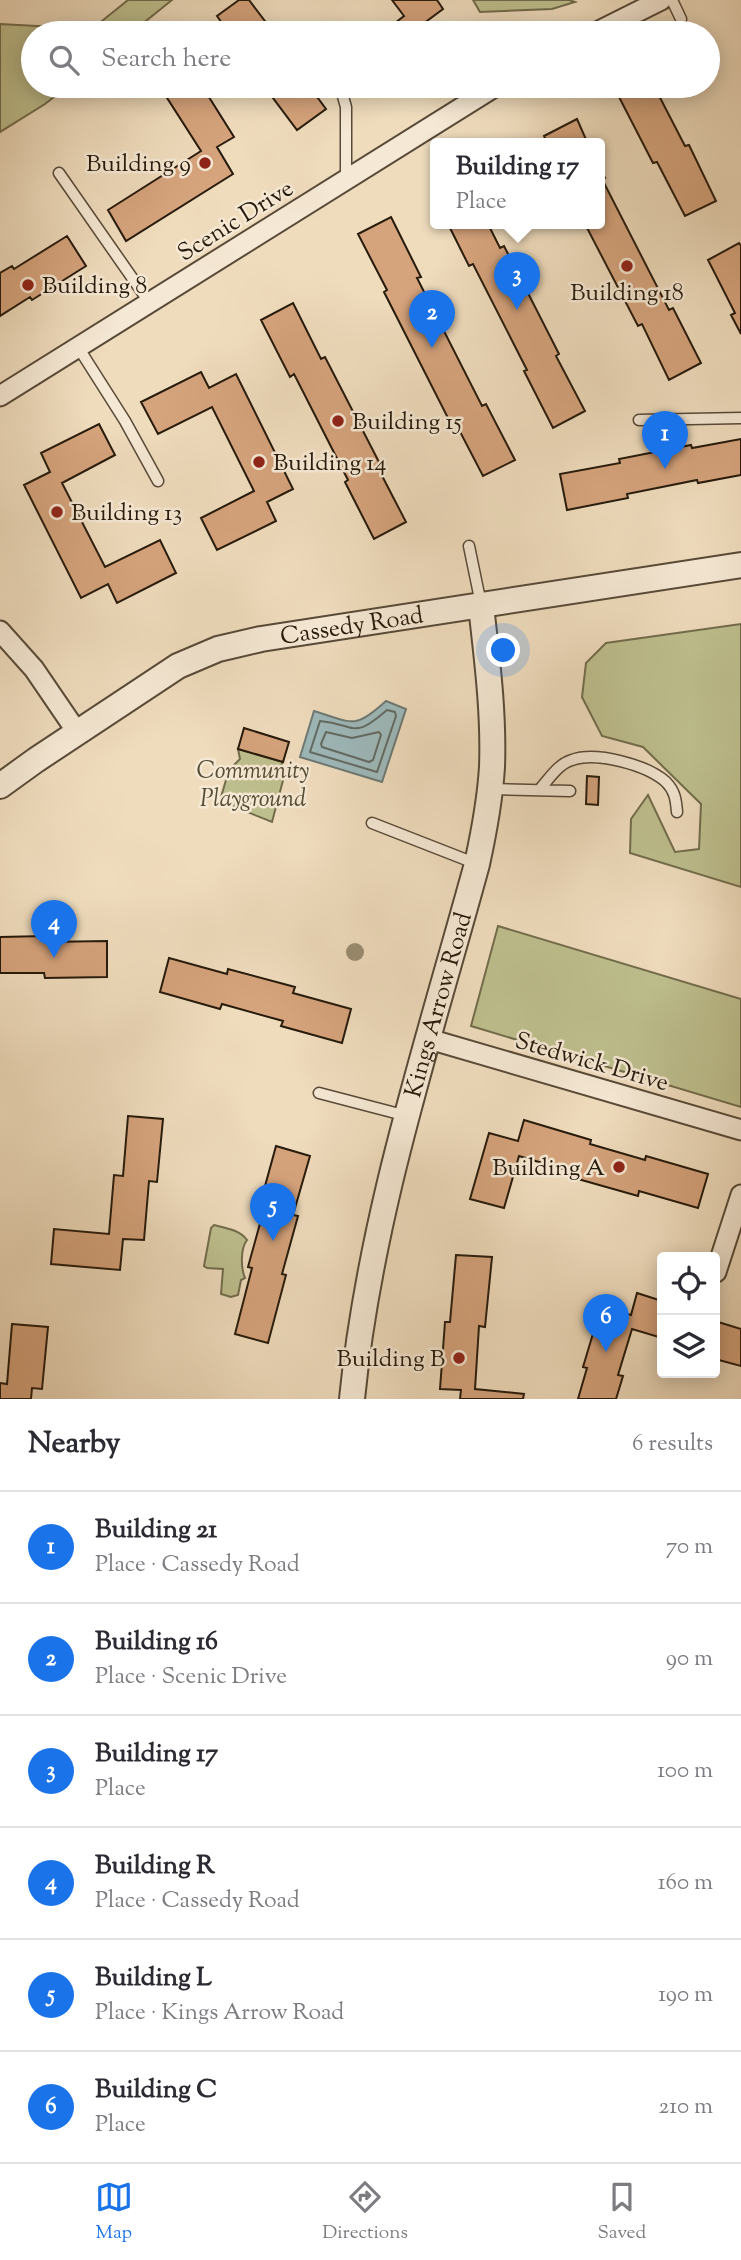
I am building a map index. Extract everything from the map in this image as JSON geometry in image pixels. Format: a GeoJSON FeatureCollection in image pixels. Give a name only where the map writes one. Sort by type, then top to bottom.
{"type":"FeatureCollection","features":[{"type":"Feature","properties":{"kind":"street"},"geometry":{"type":"LineString","coordinates":[[613,21],[637,5],[661,0]]}},
{"type":"Feature","properties":{"kind":"street","name":"Scenic Drive"},"geometry":{"type":"LineString","coordinates":[[0,396],[477,98]]}},
{"type":"Feature","properties":{"kind":"street","name":"Cassedy Road"},"geometry":{"type":"LineString","coordinates":[[0,786],[178,666],[228,646],[741,565]]}},
{"type":"Feature","properties":{"kind":"street","name":"Kings Arrow Road"},"geometry":{"type":"LineString","coordinates":[[352,1399],[368,1277],[382,1212],[478,864],[490,789],[491,710],[481,606]]}},
{"type":"Feature","properties":{"kind":"street"},"geometry":{"type":"LineString","coordinates":[[0,631],[34,669],[77,732]]}},
{"type":"Feature","properties":{"kind":"street","name":"Stedwick Drive"},"geometry":{"type":"LineString","coordinates":[[429,1039],[741,1130]]}},
{"type":"Feature","properties":{"kind":"street"},"geometry":{"type":"LineString","coordinates":[[720,1260],[741,1195]]}},
{"type":"Feature","properties":{"kind":"lane"},"geometry":{"type":"LineString","coordinates":[[672,0],[681,19]]}},
{"type":"Feature","properties":{"kind":"lane"},"geometry":{"type":"LineString","coordinates":[[343,98],[346,107],[346,179]]}},
{"type":"Feature","properties":{"kind":"lane"},"geometry":{"type":"LineString","coordinates":[[59,173],[149,302]]}},
{"type":"Feature","properties":{"kind":"lane"},"geometry":{"type":"LineString","coordinates":[[78,347],[125,421],[158,481]]}},
{"type":"Feature","properties":{"kind":"lane"},"geometry":{"type":"LineString","coordinates":[[639,420],[741,418]]}},
{"type":"Feature","properties":{"kind":"lane"},"geometry":{"type":"LineString","coordinates":[[469,546],[481,606]]}},
{"type":"Feature","properties":{"kind":"lane"},"geometry":{"type":"LineString","coordinates":[[540,789],[557,769],[569,760],[601,757],[625,763],[666,782],[675,794],[677,812]]}},
{"type":"Feature","properties":{"kind":"lane"},"geometry":{"type":"LineString","coordinates":[[490,789],[570,791]]}},
{"type":"Feature","properties":{"kind":"lane"},"geometry":{"type":"LineString","coordinates":[[372,823],[478,864]]}},
{"type":"Feature","properties":{"kind":"lane"},"geometry":{"type":"LineString","coordinates":[[320,1093],[407,1116]]}},
{"type":"Feature","properties":{"kind":"green space"},"geometry":{"type":"Polygon","coordinates":[[[128,0],[172,0],[146,21],[102,21],[128,0]]]}},
{"type":"Feature","properties":{"kind":"green space"},"geometry":{"type":"Polygon","coordinates":[[[473,0],[575,2],[552,9],[480,12],[473,0]]]}},
{"type":"Feature","properties":{"kind":"green space"},"geometry":{"type":"Polygon","coordinates":[[[0,24],[21,25],[21,98],[53,98],[0,132],[0,24]]]}},
{"type":"Feature","properties":{"kind":"green space"},"geometry":{"type":"Polygon","coordinates":[[[741,624],[741,887],[630,853],[631,819],[648,795],[675,852],[699,849],[701,804],[643,747],[602,736],[582,697],[586,663],[606,643],[741,624]]]}},
{"type":"Feature","properties":{"kind":"green space","name":"Community Playground"},"geometry":{"type":"Polygon","coordinates":[[[238,749],[283,762],[280,767],[286,769],[272,822],[225,803],[221,797],[229,770],[240,759],[238,749]]]}},
{"type":"Feature","properties":{"kind":"green space"},"geometry":{"type":"Polygon","coordinates":[[[498,926],[741,999],[741,1107],[471,1026],[498,926]]]}},
{"type":"Feature","properties":{"kind":"green space"},"geometry":{"type":"Polygon","coordinates":[[[214,1225],[237,1232],[247,1240],[242,1259],[245,1278],[241,1280],[238,1295],[231,1297],[221,1294],[223,1269],[204,1266],[211,1228],[214,1225]]]}},
{"type":"Feature","properties":{"kind":"water"},"geometry":{"type":"Polygon","coordinates":[[[386,701],[406,709],[382,782],[300,757],[314,711],[353,721],[367,716],[386,701]]]}},
{"type":"Feature","properties":{"kind":"building"},"geometry":{"type":"Polygon","coordinates":[[[239,0],[249,0],[265,21],[221,21],[217,16],[239,0]]]}},
{"type":"Feature","properties":{"kind":"building"},"geometry":{"type":"Polygon","coordinates":[[[392,0],[437,0],[443,9],[427,21],[398,21],[404,16],[392,0]]]}},
{"type":"Feature","properties":{"kind":"building","name":"Building 9"},"geometry":{"type":"Polygon","coordinates":[[[167,98],[210,98],[234,137],[217,147],[233,174],[126,241],[108,210],[201,151],[167,98]]]}},
{"type":"Feature","properties":{"kind":"building"},"geometry":{"type":"Polygon","coordinates":[[[273,98],[318,98],[326,109],[297,130],[273,98]]]}},
{"type":"Feature","properties":{"kind":"building"},"geometry":{"type":"Polygon","coordinates":[[[620,98],[660,98],[685,146],[689,145],[716,201],[685,216],[657,162],[653,163],[620,98]]]}},
{"type":"Feature","properties":{"kind":"building"},"geometry":{"type":"Polygon","coordinates":[[[577,119],[585,138],[545,138],[544,136],[577,119]]]}},
{"type":"Feature","properties":{"kind":"building","name":"Building 18"},"geometry":{"type":"Polygon","coordinates":[[[605,185],[669,310],[673,308],[701,363],[669,380],[642,324],[638,326],[588,229],[605,229],[605,185]]]}},
{"type":"Feature","properties":{"kind":"building"},"geometry":{"type":"Polygon","coordinates":[[[391,217],[421,277],[417,278],[482,406],[486,404],[515,460],[483,476],[455,422],[451,424],[384,292],[387,290],[358,234],[391,217]]]}},
{"type":"Feature","properties":{"kind":"building"},"geometry":{"type":"Polygon","coordinates":[[[450,229],[490,229],[500,248],[504,246],[585,411],[553,428],[473,264],[469,266],[450,229]]]}},
{"type":"Feature","properties":{"kind":"building","name":"Building 8"},"geometry":{"type":"Polygon","coordinates":[[[67,236],[86,266],[32,300],[30,297],[0,316],[0,273],[12,266],[14,269],[67,236]]]}},
{"type":"Feature","properties":{"kind":"building"},"geometry":{"type":"Polygon","coordinates":[[[739,243],[741,334],[731,315],[735,313],[708,260],[739,243]]]}},
{"type":"Feature","properties":{"kind":"building","name":"Building 15"},"geometry":{"type":"Polygon","coordinates":[[[293,303],[321,359],[325,357],[381,466],[378,468],[406,522],[374,539],[345,482],[348,480],[294,374],[290,377],[261,320],[293,303]]]}},
{"type":"Feature","properties":{"kind":"building","name":"Building 14"},"geometry":{"type":"Polygon","coordinates":[[[201,372],[209,388],[236,374],[293,489],[267,502],[276,521],[217,550],[201,518],[254,491],[212,407],[158,434],[141,402],[201,372]]]}},
{"type":"Feature","properties":{"kind":"building","name":"Building 13"},"geometry":{"type":"Polygon","coordinates":[[[99,424],[115,455],[62,483],[105,567],[160,540],[176,573],[117,603],[108,584],[81,598],[24,485],[50,472],[41,453],[99,424]]]}},
{"type":"Feature","properties":{"kind":"building"},"geometry":{"type":"Polygon","coordinates":[[[741,439],[741,475],[698,483],[697,480],[627,494],[628,498],[567,510],[560,474],[620,463],[619,459],[691,445],[692,448],[741,439]]]}},
{"type":"Feature","properties":{"kind":"building"},"geometry":{"type":"Polygon","coordinates":[[[244,728],[289,742],[283,762],[238,749],[244,728]]]}},
{"type":"Feature","properties":{"kind":"building"},"geometry":{"type":"Polygon","coordinates":[[[587,776],[599,777],[598,805],[586,804],[587,776]]]}},
{"type":"Feature","properties":{"kind":"building"},"geometry":{"type":"Polygon","coordinates":[[[45,936],[45,942],[107,941],[107,977],[45,978],[44,973],[0,973],[0,937],[45,936]]]}},
{"type":"Feature","properties":{"kind":"building"},"geometry":{"type":"Polygon","coordinates":[[[169,958],[227,974],[228,969],[295,987],[293,993],[351,1009],[342,1043],[281,1026],[283,1021],[222,1004],[220,1009],[160,992],[169,958]]]}},
{"type":"Feature","properties":{"kind":"building"},"geometry":{"type":"Polygon","coordinates":[[[128,1116],[163,1119],[157,1182],[149,1181],[144,1240],[123,1239],[120,1270],[51,1264],[54,1229],[109,1234],[114,1175],[123,1176],[128,1116]]]}},
{"type":"Feature","properties":{"kind":"building","name":"Building A"},"geometry":{"type":"Polygon","coordinates":[[[524,1120],[591,1140],[590,1144],[645,1160],[646,1156],[708,1174],[698,1208],[639,1191],[638,1196],[578,1179],[579,1174],[519,1156],[504,1208],[470,1199],[489,1133],[518,1141],[524,1120]]]}},
{"type":"Feature","properties":{"kind":"building"},"geometry":{"type":"Polygon","coordinates":[[[276,1146],[310,1156],[293,1215],[298,1216],[282,1274],[286,1275],[268,1343],[235,1334],[252,1268],[248,1267],[264,1209],[259,1208],[276,1146]]]}},
{"type":"Feature","properties":{"kind":"building","name":"Building B"},"geometry":{"type":"Polygon","coordinates":[[[456,1255],[492,1257],[485,1327],[479,1326],[475,1389],[524,1394],[523,1399],[460,1399],[461,1390],[440,1389],[445,1322],[450,1322],[456,1255]]]}},
{"type":"Feature","properties":{"kind":"building"},"geometry":{"type":"Polygon","coordinates":[[[637,1293],[657,1299],[657,1336],[632,1329],[618,1375],[623,1376],[616,1399],[578,1399],[587,1368],[583,1367],[601,1307],[631,1315],[637,1293]]]}},
{"type":"Feature","properties":{"kind":"building"},"geometry":{"type":"Polygon","coordinates":[[[720,1323],[741,1329],[741,1366],[720,1360],[720,1323]]]}},
{"type":"Feature","properties":{"kind":"building"},"geometry":{"type":"Polygon","coordinates":[[[12,1324],[48,1327],[42,1389],[32,1388],[31,1399],[0,1399],[0,1383],[7,1384],[12,1324]]]}},
{"type":"Feature","properties":{"kind":"place","name":"Building 9"},"geometry":{"type":"Point","coordinates":[205,163]}},
{"type":"Feature","properties":{"kind":"place","name":"Building 18"},"geometry":{"type":"Point","coordinates":[627,266]}},
{"type":"Feature","properties":{"kind":"place","name":"Building 8"},"geometry":{"type":"Point","coordinates":[28,285]}},
{"type":"Feature","properties":{"kind":"place","name":"Building 17"},"geometry":{"type":"Point","coordinates":[517,310]}},
{"type":"Feature","properties":{"kind":"place","name":"Building 16"},"geometry":{"type":"Point","coordinates":[432,348]}},
{"type":"Feature","properties":{"kind":"place","name":"Building 15"},"geometry":{"type":"Point","coordinates":[338,421]}},
{"type":"Feature","properties":{"kind":"place","name":"Building 14"},"geometry":{"type":"Point","coordinates":[259,462]}},
{"type":"Feature","properties":{"kind":"place","name":"Building 21"},"geometry":{"type":"Point","coordinates":[665,469]}},
{"type":"Feature","properties":{"kind":"place","name":"Building 13"},"geometry":{"type":"Point","coordinates":[57,512]}},
{"type":"Feature","properties":{"kind":"place","name":"Building R"},"geometry":{"type":"Point","coordinates":[54,958]}},
{"type":"Feature","properties":{"kind":"place","name":"Building A"},"geometry":{"type":"Point","coordinates":[619,1167]}},
{"type":"Feature","properties":{"kind":"place","name":"Building L"},"geometry":{"type":"Point","coordinates":[273,1241]}},
{"type":"Feature","properties":{"kind":"place","name":"Building C"},"geometry":{"type":"Point","coordinates":[606,1352]}},
{"type":"Feature","properties":{"kind":"place","name":"Building B"},"geometry":{"type":"Point","coordinates":[459,1358]}}]}
